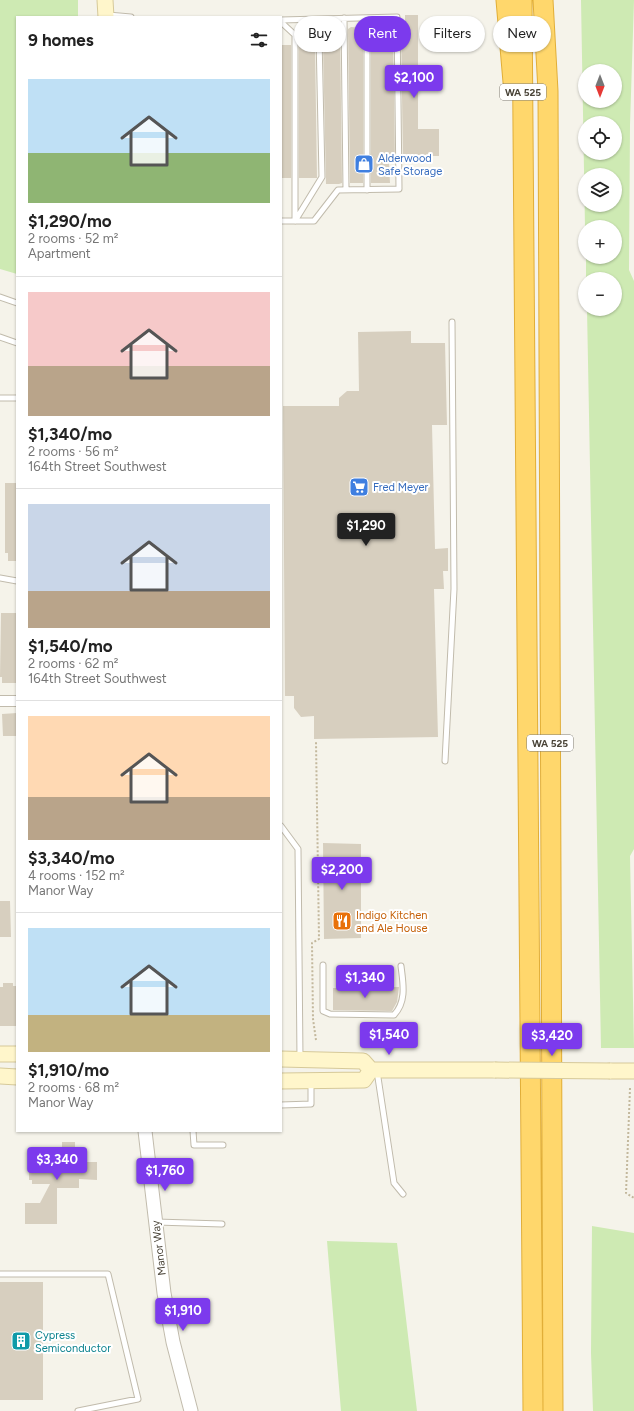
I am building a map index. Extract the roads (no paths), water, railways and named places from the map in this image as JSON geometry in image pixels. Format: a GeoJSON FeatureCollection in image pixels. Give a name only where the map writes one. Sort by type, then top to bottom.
{"type":"FeatureCollection","features":[{"type":"Feature","properties":{"kind":"highway"},"geometry":{"type":"LineString","coordinates":[[506,0],[523,184]]}},
{"type":"Feature","properties":{"kind":"highway","name":"WA 525"},"geometry":{"type":"LineString","coordinates":[[522,0],[533,1411]]}},
{"type":"Feature","properties":{"kind":"highway","name":"WA 525"},"geometry":{"type":"LineString","coordinates":[[543,0],[548,91],[553,1411]]}},
{"type":"Feature","properties":{"kind":"main road"},"geometry":{"type":"LineString","coordinates":[[0,1054],[16,1054]]}},
{"type":"Feature","properties":{"kind":"main road"},"geometry":{"type":"LineString","coordinates":[[282,1059],[363,1060],[374,1070],[634,1072]]}},
{"type":"Feature","properties":{"kind":"main road"},"geometry":{"type":"LineString","coordinates":[[282,1081],[364,1080],[374,1070]]}},
{"type":"Feature","properties":{"kind":"main road"},"geometry":{"type":"LineString","coordinates":[[0,1076],[16,1077]]}},
{"type":"Feature","properties":{"kind":"street"},"geometry":{"type":"LineString","coordinates":[[0,701],[16,700]]}},
{"type":"Feature","properties":{"kind":"street","name":"Manor Way"},"geometry":{"type":"LineString","coordinates":[[145,1132],[167,1314],[191,1411]]}},
{"type":"Feature","properties":{"kind":"lane"},"geometry":{"type":"LineString","coordinates":[[106,11],[127,16]]}},
{"type":"Feature","properties":{"kind":"lane"},"geometry":{"type":"LineString","coordinates":[[282,21],[294,20]]}},
{"type":"Feature","properties":{"kind":"lane"},"geometry":{"type":"LineString","coordinates":[[282,22],[294,34]]}},
{"type":"Feature","properties":{"kind":"lane"},"geometry":{"type":"LineString","coordinates":[[295,52],[295,221]]}},
{"type":"Feature","properties":{"kind":"lane"},"geometry":{"type":"LineString","coordinates":[[295,221],[322,177],[319,52]]}},
{"type":"Feature","properties":{"kind":"lane"},"geometry":{"type":"LineString","coordinates":[[344,52],[346,190]]}},
{"type":"Feature","properties":{"kind":"lane"},"geometry":{"type":"LineString","coordinates":[[367,52],[367,190]]}},
{"type":"Feature","properties":{"kind":"lane"},"geometry":{"type":"LineString","coordinates":[[282,223],[314,220],[338,190],[399,189],[397,52]]}},
{"type":"Feature","properties":{"kind":"lane"},"geometry":{"type":"LineString","coordinates":[[0,297],[16,303]]}},
{"type":"Feature","properties":{"kind":"lane"},"geometry":{"type":"LineString","coordinates":[[445,761],[454,589],[452,322]]}},
{"type":"Feature","properties":{"kind":"lane"},"geometry":{"type":"LineString","coordinates":[[0,337],[16,343]]}},
{"type":"Feature","properties":{"kind":"lane"},"geometry":{"type":"LineString","coordinates":[[0,398],[16,398]]}},
{"type":"Feature","properties":{"kind":"lane"},"geometry":{"type":"LineString","coordinates":[[0,578],[16,581]]}},
{"type":"Feature","properties":{"kind":"lane"},"geometry":{"type":"LineString","coordinates":[[282,827],[298,849],[300,1059]]}},
{"type":"Feature","properties":{"kind":"lane"},"geometry":{"type":"LineString","coordinates":[[323,965],[323,1011],[330,1014],[394,1015],[400,1010],[404,998],[401,966]]}},
{"type":"Feature","properties":{"kind":"lane"},"geometry":{"type":"LineString","coordinates":[[374,1070],[394,1183],[403,1194]]}},
{"type":"Feature","properties":{"kind":"lane"},"geometry":{"type":"LineString","coordinates":[[282,1105],[312,1104],[311,1081]]}},
{"type":"Feature","properties":{"kind":"lane"},"geometry":{"type":"LineString","coordinates":[[193,1132],[194,1145],[223,1145]]}},
{"type":"Feature","properties":{"kind":"lane"},"geometry":{"type":"LineString","coordinates":[[155,1222],[222,1224]]}},
{"type":"Feature","properties":{"kind":"lane"},"geometry":{"type":"LineString","coordinates":[[0,1274],[108,1274],[138,1399],[78,1411]]}},
{"type":"Feature","properties":{"kind":"place","name":"Alderwood Safe Storage"},"geometry":{"type":"Point","coordinates":[364,164]}},
{"type":"Feature","properties":{"kind":"place","name":"Fred Meyer"},"geometry":{"type":"Point","coordinates":[359,487]}},
{"type":"Feature","properties":{"kind":"place","name":"Indigo Kitchen and Ale House"},"geometry":{"type":"Point","coordinates":[342,921]}},
{"type":"Feature","properties":{"kind":"place","name":"Cypress Semiconductor"},"geometry":{"type":"Point","coordinates":[21,1341]}}]}
